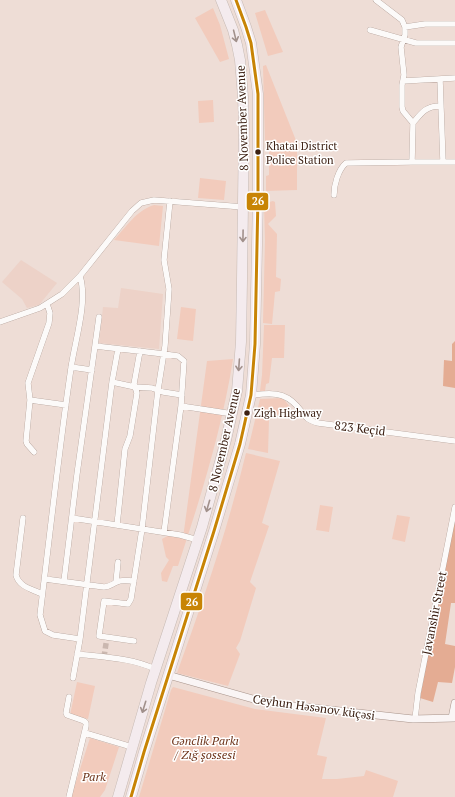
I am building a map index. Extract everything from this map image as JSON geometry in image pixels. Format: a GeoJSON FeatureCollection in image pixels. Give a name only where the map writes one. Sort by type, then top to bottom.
{"type":"FeatureCollection","features":[{"type":"Feature","properties":{"kind":"highway","name":"8 November Avenue"},"geometry":{"type":"LineString","coordinates":[[118,797],[155,670],[198,540],[232,414],[240,361],[244,126],[243,97],[240,60],[233,30],[221,0]]}},
{"type":"Feature","properties":{"kind":"highway","name":"8 November Avenue"},"geometry":{"type":"LineString","coordinates":[[131,797],[238,451],[251,395],[255,329],[258,94],[251,42],[236,0]]}},
{"type":"Feature","properties":{"kind":"highway"},"geometry":{"type":"LineString","coordinates":[[155,670],[168,675]]}},
{"type":"Feature","properties":{"kind":"main road","name":"Ceyhun Həsənov küçəsi"},"geometry":{"type":"LineString","coordinates":[[168,675],[252,699],[285,706],[415,719],[454,718]]}},
{"type":"Feature","properties":{"kind":"main road"},"geometry":{"type":"LineString","coordinates":[[454,718],[455,703]]}},
{"type":"Feature","properties":{"kind":"street"},"geometry":{"type":"LineString","coordinates":[[376,0],[402,20],[405,27],[405,35],[401,51],[404,68],[402,107],[403,111],[413,123]]}},
{"type":"Feature","properties":{"kind":"street"},"geometry":{"type":"LineString","coordinates":[[405,27],[425,24],[455,24]]}},
{"type":"Feature","properties":{"kind":"street"},"geometry":{"type":"LineString","coordinates":[[370,30],[416,43],[455,43]]}},
{"type":"Feature","properties":{"kind":"street"},"geometry":{"type":"LineString","coordinates":[[440,78],[443,162]]}},
{"type":"Feature","properties":{"kind":"street"},"geometry":{"type":"LineString","coordinates":[[403,81],[455,78]]}},
{"type":"Feature","properties":{"kind":"street"},"geometry":{"type":"LineString","coordinates":[[412,162],[413,123],[428,108],[432,106],[441,106]]}},
{"type":"Feature","properties":{"kind":"street"},"geometry":{"type":"LineString","coordinates":[[334,196],[334,185],[342,168],[346,164],[455,162]]}},
{"type":"Feature","properties":{"kind":"street"},"geometry":{"type":"LineString","coordinates":[[0,322],[47,304],[62,294],[80,276],[141,202],[148,200],[243,207]]}},
{"type":"Feature","properties":{"kind":"street"},"geometry":{"type":"LineString","coordinates":[[134,641],[99,636],[104,601],[128,604],[131,599],[134,581],[142,529],[158,390],[164,354],[169,289],[164,260],[170,202]]}},
{"type":"Feature","properties":{"kind":"street"},"geometry":{"type":"LineString","coordinates":[[80,276],[83,286],[83,294],[71,367],[40,618],[45,631],[53,635],[80,639]]}},
{"type":"Feature","properties":{"kind":"street"},"geometry":{"type":"LineString","coordinates":[[34,452],[26,441],[30,400],[28,386],[29,378],[49,323],[50,313],[47,304]]}},
{"type":"Feature","properties":{"kind":"street"},"geometry":{"type":"LineString","coordinates":[[64,581],[99,317]]}},
{"type":"Feature","properties":{"kind":"street"},"geometry":{"type":"LineString","coordinates":[[95,346],[178,356],[184,361],[182,395],[164,532]]}},
{"type":"Feature","properties":{"kind":"street"},"geometry":{"type":"LineString","coordinates":[[73,678],[80,639],[112,382],[118,349]]}},
{"type":"Feature","properties":{"kind":"street"},"geometry":{"type":"LineString","coordinates":[[117,525],[125,449],[130,436],[137,393],[134,384],[140,351]]}},
{"type":"Feature","properties":{"kind":"street"},"geometry":{"type":"LineString","coordinates":[[71,367],[92,370]]}},
{"type":"Feature","properties":{"kind":"street"},"geometry":{"type":"LineString","coordinates":[[112,382],[135,387],[152,388],[182,395]]}},
{"type":"Feature","properties":{"kind":"street","name":"823 Keçid"},"geometry":{"type":"LineString","coordinates":[[251,395],[272,393],[285,396],[297,406],[306,418],[318,423],[455,441]]}},
{"type":"Feature","properties":{"kind":"street"},"geometry":{"type":"LineString","coordinates":[[30,400],[66,405]]}},
{"type":"Feature","properties":{"kind":"street"},"geometry":{"type":"LineString","coordinates":[[180,406],[232,414]]}},
{"type":"Feature","properties":{"kind":"street","name":"Javanshir Street"},"geometry":{"type":"LineString","coordinates":[[415,719],[418,693],[455,507]]}},
{"type":"Feature","properties":{"kind":"street"},"geometry":{"type":"LineString","coordinates":[[23,518],[16,575],[17,581],[22,585],[42,594]]}},
{"type":"Feature","properties":{"kind":"street"},"geometry":{"type":"LineString","coordinates":[[72,518],[180,534],[198,540]]}},
{"type":"Feature","properties":{"kind":"street"},"geometry":{"type":"LineString","coordinates":[[116,582],[118,562]]}},
{"type":"Feature","properties":{"kind":"street"},"geometry":{"type":"LineString","coordinates":[[44,579],[109,587],[116,582],[134,581]]}},
{"type":"Feature","properties":{"kind":"street"},"geometry":{"type":"LineString","coordinates":[[77,654],[137,663],[155,670]]}},
{"type":"Feature","properties":{"kind":"street"},"geometry":{"type":"LineString","coordinates":[[69,697],[67,715],[86,722],[85,733],[69,797]]}},
{"type":"Feature","properties":{"kind":"street"},"geometry":{"type":"LineString","coordinates":[[85,733],[132,747]]}},
{"type":"Feature","properties":{"kind":"shaded area"},"geometry":{"type":"Polygon","coordinates":[[[21,260],[57,283],[39,305],[27,308],[22,299],[2,282],[21,260]]]}},
{"type":"Feature","properties":{"kind":"shaded area"},"geometry":{"type":"Polygon","coordinates":[[[121,288],[163,294],[159,349],[99,343],[103,307],[118,308],[121,288]]]}},
{"type":"Feature","properties":{"kind":"shaded area"},"geometry":{"type":"Polygon","coordinates":[[[455,341],[455,388],[443,386],[444,360],[452,361],[452,344],[455,341]]]}},
{"type":"Feature","properties":{"kind":"shaded area"},"geometry":{"type":"Polygon","coordinates":[[[455,514],[455,603],[451,603],[445,644],[455,646],[455,667],[452,683],[438,682],[433,702],[420,698],[455,514]]]}},
{"type":"Feature","properties":{"kind":"green space"},"geometry":{"type":"Polygon","coordinates":[[[213,8],[220,25],[229,59],[220,62],[195,18],[213,8]]]}},
{"type":"Feature","properties":{"kind":"green space"},"geometry":{"type":"Polygon","coordinates":[[[265,10],[283,52],[268,56],[255,13],[265,10]]]}},
{"type":"Feature","properties":{"kind":"green space"},"geometry":{"type":"Polygon","coordinates":[[[266,65],[297,143],[297,190],[266,191],[266,176],[269,175],[269,150],[265,143],[263,66],[266,65]]]}},
{"type":"Feature","properties":{"kind":"green space"},"geometry":{"type":"Polygon","coordinates":[[[213,100],[214,122],[199,123],[198,101],[213,100]]]}},
{"type":"Feature","properties":{"kind":"green space"},"geometry":{"type":"Polygon","coordinates":[[[200,178],[226,181],[224,200],[198,198],[200,178]]]}},
{"type":"Feature","properties":{"kind":"green space"},"geometry":{"type":"Polygon","coordinates":[[[273,201],[275,202],[276,216],[268,224],[277,234],[276,277],[281,279],[280,291],[275,292],[272,324],[263,323],[265,240],[264,206],[266,203],[273,201]]]}},
{"type":"Feature","properties":{"kind":"green space"},"geometry":{"type":"Polygon","coordinates":[[[154,205],[163,206],[159,246],[114,240],[137,215],[148,207],[154,205]]]}},
{"type":"Feature","properties":{"kind":"green space"},"geometry":{"type":"Polygon","coordinates":[[[181,307],[196,309],[193,341],[177,339],[181,307]]]}},
{"type":"Feature","properties":{"kind":"green space"},"geometry":{"type":"Polygon","coordinates":[[[264,325],[285,325],[284,358],[272,358],[269,383],[266,384],[265,391],[260,391],[262,375],[264,325]]]}},
{"type":"Feature","properties":{"kind":"green space"},"geometry":{"type":"Polygon","coordinates":[[[233,359],[217,438],[186,541],[178,566],[173,566],[167,582],[162,581],[161,573],[169,560],[166,557],[162,539],[169,535],[183,538],[207,361],[233,359]]]}},
{"type":"Feature","properties":{"kind":"green space"},"geometry":{"type":"Polygon","coordinates":[[[283,398],[290,407],[269,420],[268,453],[248,449],[260,399],[283,398]]]}},
{"type":"Feature","properties":{"kind":"green space"},"geometry":{"type":"Polygon","coordinates":[[[246,453],[280,461],[262,523],[269,526],[250,582],[256,588],[240,641],[236,648],[240,654],[228,686],[177,673],[214,564],[246,453]]]}},
{"type":"Feature","properties":{"kind":"green space"},"geometry":{"type":"Polygon","coordinates":[[[320,505],[333,507],[329,532],[316,530],[320,505]]]}},
{"type":"Feature","properties":{"kind":"green space"},"geometry":{"type":"Polygon","coordinates":[[[397,515],[410,517],[405,542],[392,539],[397,515]]]}},
{"type":"Feature","properties":{"kind":"green space"},"geometry":{"type":"Polygon","coordinates":[[[77,682],[95,686],[88,719],[70,715],[77,682]]]}},
{"type":"Feature","properties":{"kind":"green space","name":"Gənclik Parkı / Zığ şossesi"},"geometry":{"type":"Polygon","coordinates":[[[173,687],[255,709],[326,718],[317,755],[327,757],[322,779],[364,776],[366,770],[398,781],[393,797],[139,797],[173,687]]]}},
{"type":"Feature","properties":{"kind":"green space","name":"Park"},"geometry":{"type":"Polygon","coordinates":[[[90,738],[119,747],[105,790],[100,797],[71,797],[90,738]]]}},
{"type":"Feature","properties":{"kind":"tunnel"},"geometry":{"type":"LineString","coordinates":[[104,657],[107,637]]}},
{"type":"Feature","properties":{"kind":"transit line","name":"26"},"geometry":{"type":"LineString","coordinates":[[131,797],[240,444],[251,395],[255,344],[258,196],[258,94],[251,43],[236,0]]}},
{"type":"Feature","properties":{"kind":"place","name":"Khatai District Police Station"},"geometry":{"type":"Point","coordinates":[258,152]}},
{"type":"Feature","properties":{"kind":"place","name":"Zigh Highway"},"geometry":{"type":"Point","coordinates":[247,413]}}]}
